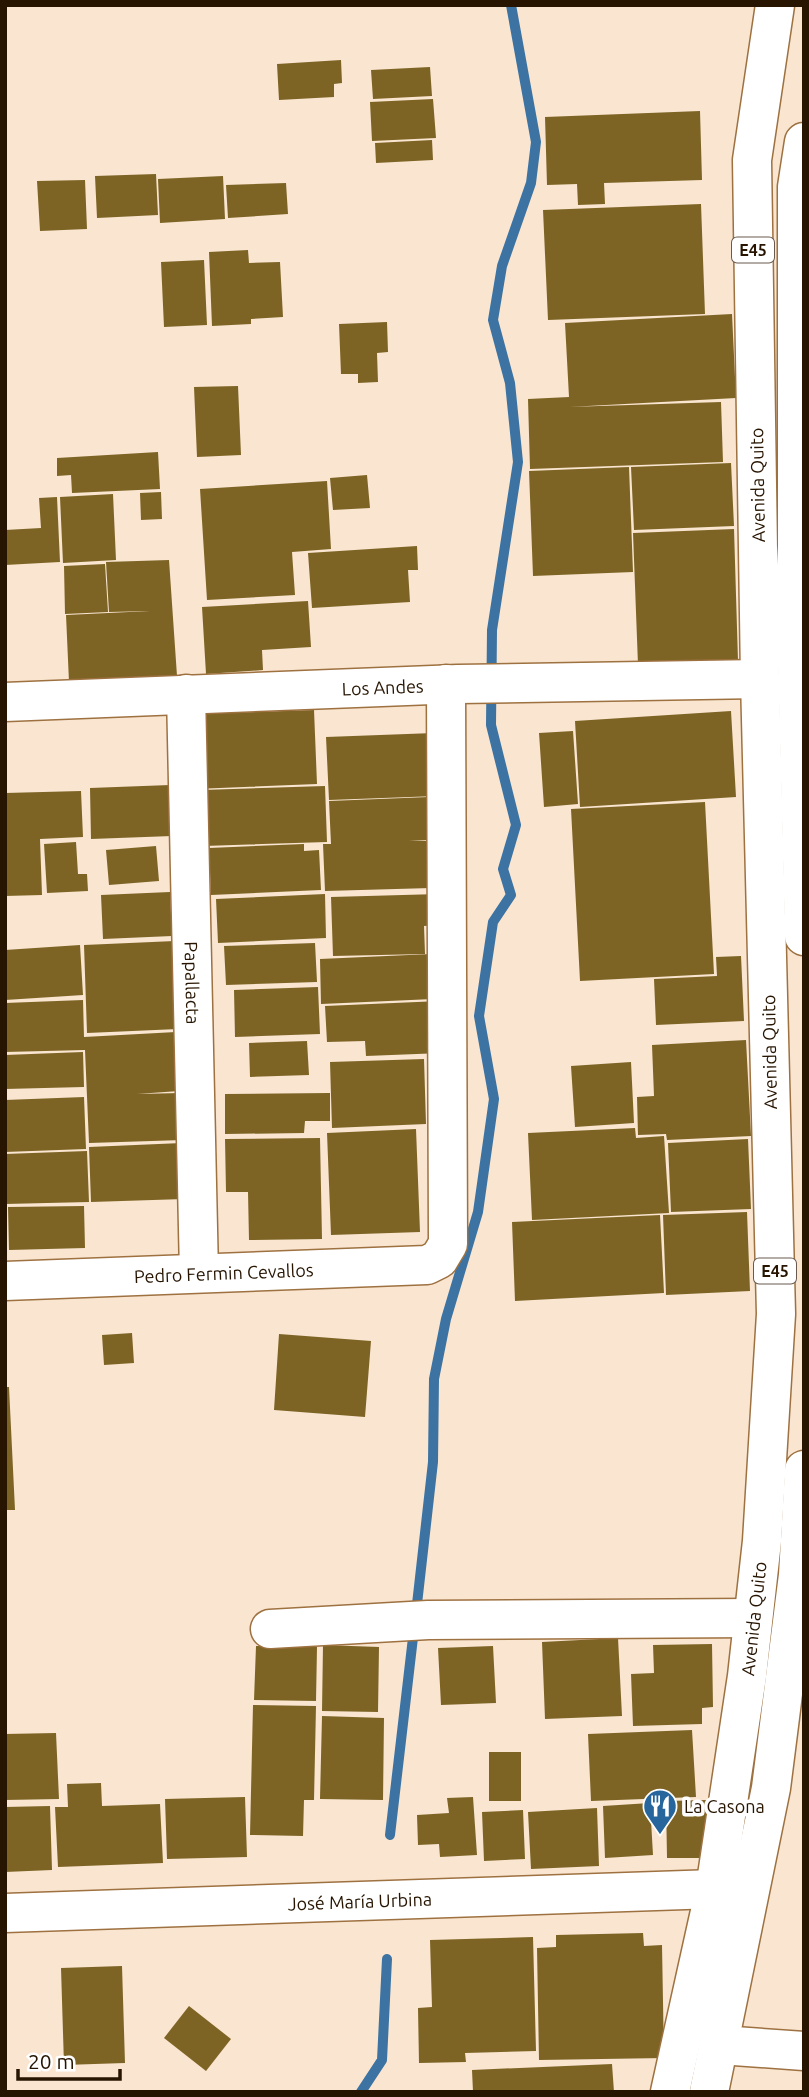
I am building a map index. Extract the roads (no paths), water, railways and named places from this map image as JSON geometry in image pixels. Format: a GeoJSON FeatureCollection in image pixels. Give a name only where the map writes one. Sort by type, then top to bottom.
{"type":"FeatureCollection","features":[{"type":"Feature","properties":{"kind":"main road","name":"Avenida Quito"},"geometry":{"type":"LineString","coordinates":[[775,5],[752,160],[759,548],[786,587],[804,936]]}},
{"type":"Feature","properties":{"kind":"main road","name":"Avenida Quito"},"geometry":{"type":"LineString","coordinates":[[670,2092],[715,1889],[747,1676],[762,1541],[776,1314],[760,679],[786,587],[802,542],[800,188],[804,142]]}},
{"type":"Feature","properties":{"kind":"main road"},"geometry":{"type":"LineString","coordinates":[[752,160],[800,188]]}},
{"type":"Feature","properties":{"kind":"main road"},"geometry":{"type":"LineString","coordinates":[[759,548],[802,542]]}},
{"type":"Feature","properties":{"kind":"main road","name":"Los Andes"},"geometry":{"type":"LineString","coordinates":[[5,702],[452,684],[760,679]]}},
{"type":"Feature","properties":{"kind":"main road","name":"Pedro Fermin Cevallos"},"geometry":{"type":"LineString","coordinates":[[5,1281],[427,1265],[439,1259],[448,1244],[452,684]]}},
{"type":"Feature","properties":{"kind":"main road","name":"Papallacta"},"geometry":{"type":"LineString","coordinates":[[186,694],[199,1273]]}},
{"type":"Feature","properties":{"kind":"main road"},"geometry":{"type":"LineString","coordinates":[[709,2092],[771,1788],[801,1574],[804,1470]]}},
{"type":"Feature","properties":{"kind":"main road"},"geometry":{"type":"LineString","coordinates":[[270,1629],[413,1621],[753,1618]]}},
{"type":"Feature","properties":{"kind":"main road","name":"José María Urbina"},"geometry":{"type":"LineString","coordinates":[[5,1913],[715,1889]]}},
{"type":"Feature","properties":{"kind":"main road"},"geometry":{"type":"LineString","coordinates":[[720,2045],[804,2050]]}},
{"type":"Feature","properties":{"kind":"waterway"},"geometry":{"type":"LineString","coordinates":[[416,1613],[433,1462],[434,1379],[446,1319],[478,1212],[494,1099],[479,1016],[493,922],[511,895],[503,869],[516,825],[491,725],[492,630],[518,462],[510,383],[493,320],[502,266],[531,183],[536,142],[511,5]]}},
{"type":"Feature","properties":{"kind":"waterway"},"geometry":{"type":"LineString","coordinates":[[390,1835],[414,1629]]}},
{"type":"Feature","properties":{"kind":"waterway"},"geometry":{"type":"LineString","coordinates":[[361,2092],[382,2060],[387,1959]]}},
{"type":"Feature","properties":{"kind":"place","name":"La Casona"},"geometry":{"type":"Point","coordinates":[660,1836]}}]}
